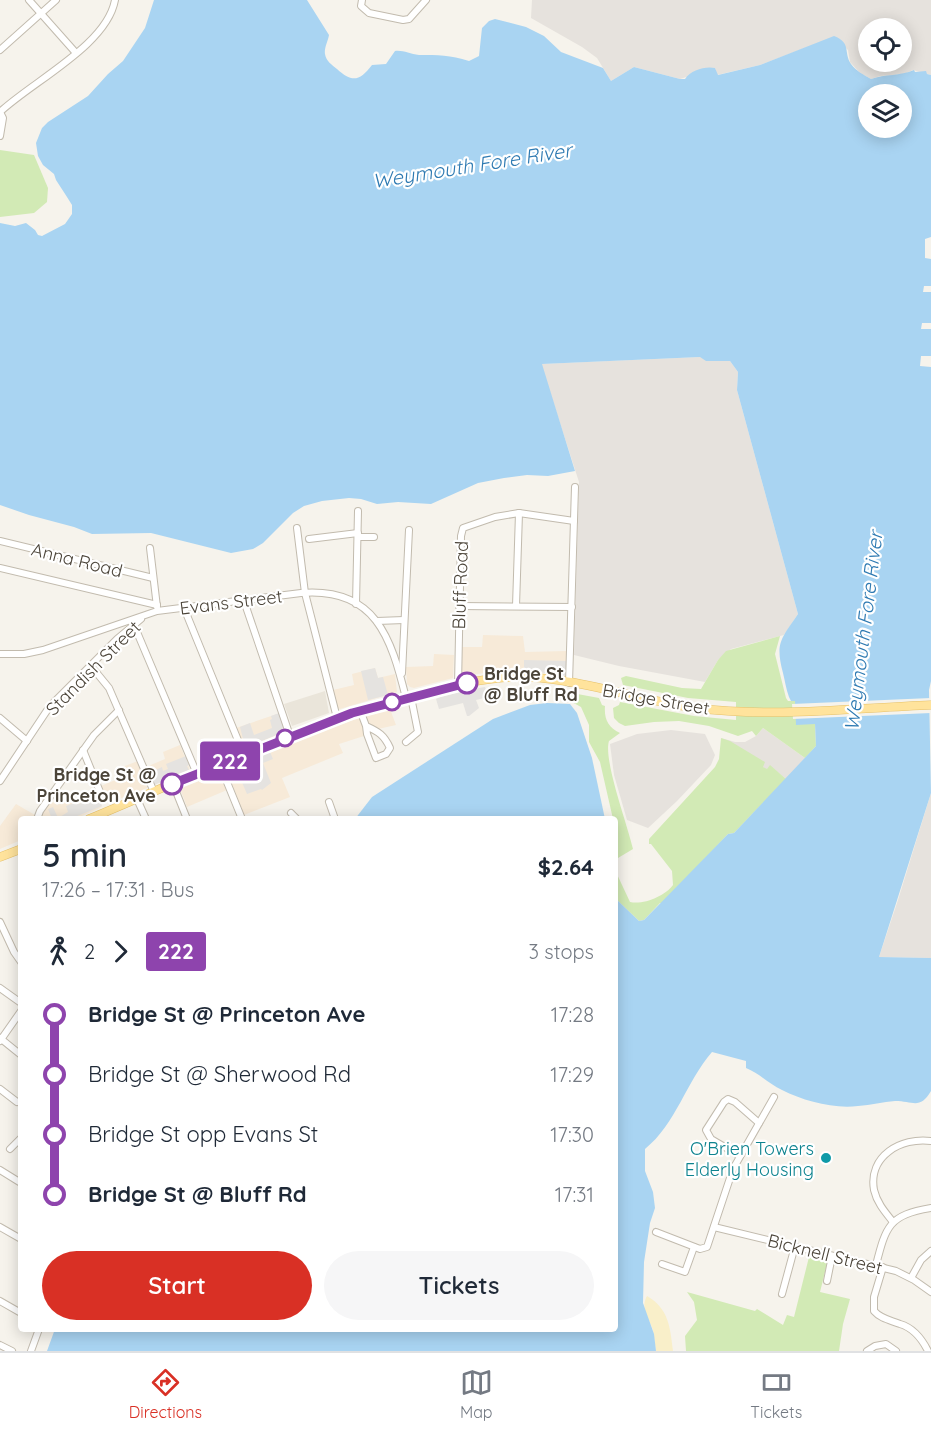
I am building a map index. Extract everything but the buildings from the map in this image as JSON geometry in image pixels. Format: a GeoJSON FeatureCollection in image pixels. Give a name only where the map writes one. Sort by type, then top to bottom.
{"type":"FeatureCollection","features":[{"type":"Feature","properties":{"kind":"main road","name":"Bridge Street"},"geometry":{"type":"LineString","coordinates":[[96,816],[290,736],[360,710],[458,685],[509,677],[538,678],[674,705],[724,711],[774,712],[931,705]]}},
{"type":"Feature","properties":{"kind":"main road"},"geometry":{"type":"LineString","coordinates":[[0,858],[18,850]]}},
{"type":"Feature","properties":{"kind":"street"},"geometry":{"type":"LineString","coordinates":[[29,0],[76,53]]}},
{"type":"Feature","properties":{"kind":"street"},"geometry":{"type":"LineString","coordinates":[[0,50],[56,0]]}},
{"type":"Feature","properties":{"kind":"street"},"geometry":{"type":"LineString","coordinates":[[0,136],[3,118],[0,112],[76,53],[101,30],[111,14],[115,0]]}},
{"type":"Feature","properties":{"kind":"street"},"geometry":{"type":"LineString","coordinates":[[361,2],[365,11],[371,14],[400,20],[409,19],[426,0]]}},
{"type":"Feature","properties":{"kind":"street"},"geometry":{"type":"LineString","coordinates":[[569,683],[575,488]]}},
{"type":"Feature","properties":{"kind":"street"},"geometry":{"type":"LineString","coordinates":[[356,604],[358,512]]}},
{"type":"Feature","properties":{"kind":"street"},"geometry":{"type":"LineString","coordinates":[[516,606],[519,513]]}},
{"type":"Feature","properties":{"kind":"street","name":"Bluff Road"},"geometry":{"type":"LineString","coordinates":[[458,685],[461,536],[464,528],[495,517],[519,513],[574,521]]}},
{"type":"Feature","properties":{"kind":"street"},"geometry":{"type":"LineString","coordinates":[[297,528],[305,593],[337,718]]}},
{"type":"Feature","properties":{"kind":"street"},"geometry":{"type":"LineString","coordinates":[[402,681],[409,530]]}},
{"type":"Feature","properties":{"kind":"street"},"geometry":{"type":"LineString","coordinates":[[309,539],[358,535],[374,537]]}},
{"type":"Feature","properties":{"kind":"street","name":"Anna Road"},"geometry":{"type":"LineString","coordinates":[[0,541],[153,578]]}},
{"type":"Feature","properties":{"kind":"street"},"geometry":{"type":"LineString","coordinates":[[0,568],[157,608],[150,548]]}},
{"type":"Feature","properties":{"kind":"street","name":"Evans Street"},"geometry":{"type":"LineString","coordinates":[[0,654],[24,654],[43,650],[146,615],[157,608],[184,608],[305,593],[334,594],[356,604],[377,621],[390,642],[418,732],[406,742]]}},
{"type":"Feature","properties":{"kind":"street"},"geometry":{"type":"LineString","coordinates":[[244,601],[290,736]]}},
{"type":"Feature","properties":{"kind":"street"},"geometry":{"type":"LineString","coordinates":[[459,606],[572,607]]}},
{"type":"Feature","properties":{"kind":"street"},"geometry":{"type":"LineString","coordinates":[[184,608],[244,755]]}},
{"type":"Feature","properties":{"kind":"street","name":"Standish Street"},"geometry":{"type":"LineString","coordinates":[[0,781],[50,706],[146,615]]}},
{"type":"Feature","properties":{"kind":"street"},"geometry":{"type":"LineString","coordinates":[[377,621],[404,620]]}},
{"type":"Feature","properties":{"kind":"street"},"geometry":{"type":"LineString","coordinates":[[134,625],[197,774]]}},
{"type":"Feature","properties":{"kind":"street"},"geometry":{"type":"LineString","coordinates":[[91,666],[109,688],[154,792]]}},
{"type":"Feature","properties":{"kind":"street"},"geometry":{"type":"LineString","coordinates":[[38,816],[94,735],[119,710]]}},
{"type":"Feature","properties":{"kind":"street"},"geometry":{"type":"LineString","coordinates":[[360,710],[376,758],[386,754],[390,748],[386,738],[366,726]]}},
{"type":"Feature","properties":{"kind":"street"},"geometry":{"type":"LineString","coordinates":[[0,718],[27,741]]}},
{"type":"Feature","properties":{"kind":"street"},"geometry":{"type":"LineString","coordinates":[[83,750],[100,792]]}},
{"type":"Feature","properties":{"kind":"street"},"geometry":{"type":"LineString","coordinates":[[220,765],[241,816]]}},
{"type":"Feature","properties":{"kind":"street"},"geometry":{"type":"LineString","coordinates":[[172,784],[186,816]]}},
{"type":"Feature","properties":{"kind":"street"},"geometry":{"type":"LineString","coordinates":[[137,799],[145,816]]}},
{"type":"Feature","properties":{"kind":"street"},"geometry":{"type":"LineString","coordinates":[[329,802],[334,816]]}},
{"type":"Feature","properties":{"kind":"street"},"geometry":{"type":"LineString","coordinates":[[291,813],[294,816]]}},
{"type":"Feature","properties":{"kind":"street"},"geometry":{"type":"LineString","coordinates":[[0,921],[18,958]]}},
{"type":"Feature","properties":{"kind":"street"},"geometry":{"type":"LineString","coordinates":[[0,988],[18,1001]]}},
{"type":"Feature","properties":{"kind":"street"},"geometry":{"type":"LineString","coordinates":[[18,1015],[0,1039],[18,1053]]}},
{"type":"Feature","properties":{"kind":"street"},"geometry":{"type":"LineString","coordinates":[[0,1089],[17,1102]]}},
{"type":"Feature","properties":{"kind":"street"},"geometry":{"type":"LineString","coordinates":[[656,1232],[705,1249],[731,1175],[774,1097]]}},
{"type":"Feature","properties":{"kind":"street"},"geometry":{"type":"LineString","coordinates":[[740,1156],[711,1139],[706,1130],[728,1099],[735,1101],[759,1123]]}},
{"type":"Feature","properties":{"kind":"street"},"geometry":{"type":"LineString","coordinates":[[893,1222],[881,1207],[874,1188],[875,1171],[892,1147],[921,1139],[931,1141]]}},
{"type":"Feature","properties":{"kind":"street"},"geometry":{"type":"LineString","coordinates":[[10,1149],[18,1141]]}},
{"type":"Feature","properties":{"kind":"street"},"geometry":{"type":"LineString","coordinates":[[0,1170],[18,1181]]}},
{"type":"Feature","properties":{"kind":"street"},"geometry":{"type":"LineString","coordinates":[[876,1265],[885,1232],[893,1222],[903,1215],[931,1208]]}},
{"type":"Feature","properties":{"kind":"street"},"geometry":{"type":"LineString","coordinates":[[0,1227],[18,1237]]}},
{"type":"Feature","properties":{"kind":"street","name":"Bicknell Street"},"geometry":{"type":"LineString","coordinates":[[714,1227],[883,1267],[911,1278],[931,1292]]}},
{"type":"Feature","properties":{"kind":"street"},"geometry":{"type":"LineString","coordinates":[[782,1294],[795,1246]]}},
{"type":"Feature","properties":{"kind":"street"},"geometry":{"type":"LineString","coordinates":[[662,1264],[685,1272],[694,1247]]}},
{"type":"Feature","properties":{"kind":"street"},"geometry":{"type":"LineString","coordinates":[[911,1278],[921,1260],[931,1251]]}},
{"type":"Feature","properties":{"kind":"street"},"geometry":{"type":"LineString","coordinates":[[827,1281],[832,1256]]}},
{"type":"Feature","properties":{"kind":"street"},"geometry":{"type":"LineString","coordinates":[[883,1267],[874,1298],[873,1311],[880,1318],[903,1324],[915,1332],[928,1351]]}},
{"type":"Feature","properties":{"kind":"street"},"geometry":{"type":"LineString","coordinates":[[0,1301],[18,1311]]}},
{"type":"Feature","properties":{"kind":"street"},"geometry":{"type":"LineString","coordinates":[[31,1351],[38,1332]]}},
{"type":"Feature","properties":{"kind":"street"},"geometry":{"type":"LineString","coordinates":[[867,1351],[874,1346],[886,1344],[896,1351]]}},
{"type":"Feature","properties":{"kind":"street"},"geometry":{"type":"LineString","coordinates":[[0,1345],[12,1351]]}},
{"type":"Feature","properties":{"kind":"shaded area"},"geometry":{"type":"Polygon","coordinates":[[[532,0],[931,0],[931,75],[912,70],[912,18],[858,18],[858,71],[850,62],[848,50],[834,37],[760,65],[717,75],[715,68],[680,79],[634,67],[611,81],[597,58],[531,18],[532,0]]]}},
{"type":"Feature","properties":{"kind":"shaded area"},"geometry":{"type":"Polygon","coordinates":[[[859,72],[908,72],[871,79],[859,72]]]}},
{"type":"Feature","properties":{"kind":"shaded area"},"geometry":{"type":"Polygon","coordinates":[[[700,357],[730,361],[738,372],[737,390],[798,614],[784,635],[731,649],[718,660],[705,682],[574,655],[579,482],[541,364],[700,357]]]}},
{"type":"Feature","properties":{"kind":"shaded area"},"geometry":{"type":"Polygon","coordinates":[[[483,635],[523,636],[525,652],[567,651],[567,676],[524,670],[463,676],[461,647],[482,647],[483,635]]]}},
{"type":"Feature","properties":{"kind":"shaded area"},"geometry":{"type":"Polygon","coordinates":[[[434,654],[454,655],[453,678],[410,687],[407,684],[406,667],[433,666],[434,654]]]}},
{"type":"Feature","properties":{"kind":"shaded area"},"geometry":{"type":"Polygon","coordinates":[[[524,660],[567,661],[567,676],[524,670],[524,660]]]}},
{"type":"Feature","properties":{"kind":"shaded area"},"geometry":{"type":"Polygon","coordinates":[[[375,668],[378,678],[395,674],[397,692],[338,708],[333,690],[354,685],[352,674],[375,668]]]}},
{"type":"Feature","properties":{"kind":"shaded area"},"geometry":{"type":"Polygon","coordinates":[[[375,668],[378,678],[383,677],[388,695],[368,700],[361,671],[375,668]]]}},
{"type":"Feature","properties":{"kind":"shaded area"},"geometry":{"type":"Polygon","coordinates":[[[485,687],[488,697],[476,700],[479,708],[469,716],[467,716],[463,703],[439,709],[436,699],[440,697],[472,690],[474,694],[473,689],[485,687]]]}},
{"type":"Feature","properties":{"kind":"shaded area"},"geometry":{"type":"Polygon","coordinates":[[[325,691],[329,713],[292,726],[284,704],[325,691]]]}},
{"type":"Feature","properties":{"kind":"shaded area"},"geometry":{"type":"Polygon","coordinates":[[[390,709],[396,725],[378,729],[368,724],[362,726],[364,736],[339,744],[343,753],[282,778],[290,797],[244,815],[227,772],[229,769],[330,727],[390,709]]]}},
{"type":"Feature","properties":{"kind":"shaded area"},"geometry":{"type":"Polygon","coordinates":[[[279,713],[284,728],[280,730],[281,733],[250,746],[248,742],[244,743],[240,727],[250,723],[254,735],[272,728],[271,716],[279,713]]]}},
{"type":"Feature","properties":{"kind":"shaded area"},"geometry":{"type":"Polygon","coordinates":[[[280,713],[287,732],[246,749],[236,728],[280,713]]]}},
{"type":"Feature","properties":{"kind":"shaded area"},"geometry":{"type":"Polygon","coordinates":[[[763,728],[805,758],[786,779],[770,766],[767,770],[721,738],[745,742],[756,736],[763,728]]]}},
{"type":"Feature","properties":{"kind":"shaded area"},"geometry":{"type":"Polygon","coordinates":[[[671,730],[705,734],[715,755],[711,765],[648,828],[627,820],[614,775],[610,744],[637,734],[671,730]]]}},
{"type":"Feature","properties":{"kind":"shaded area"},"geometry":{"type":"Polygon","coordinates":[[[180,745],[190,770],[154,785],[146,767],[165,759],[163,752],[180,745]]]}},
{"type":"Feature","properties":{"kind":"shaded area"},"geometry":{"type":"Polygon","coordinates":[[[270,752],[273,759],[263,763],[271,783],[262,790],[247,794],[235,766],[270,752]]]}},
{"type":"Feature","properties":{"kind":"shaded area"},"geometry":{"type":"Polygon","coordinates":[[[186,756],[189,770],[154,785],[147,768],[152,766],[154,771],[162,767],[163,771],[168,769],[166,764],[186,756]]]}},
{"type":"Feature","properties":{"kind":"shaded area"},"geometry":{"type":"Polygon","coordinates":[[[138,761],[147,788],[109,803],[101,786],[120,778],[117,769],[138,761]]]}},
{"type":"Feature","properties":{"kind":"shaded area"},"geometry":{"type":"Polygon","coordinates":[[[217,774],[220,775],[227,790],[187,807],[181,791],[184,787],[217,774]]]}},
{"type":"Feature","properties":{"kind":"shaded area"},"geometry":{"type":"Polygon","coordinates":[[[95,790],[102,806],[82,816],[41,816],[50,800],[57,805],[95,790]]]}},
{"type":"Feature","properties":{"kind":"shaded area"},"geometry":{"type":"Polygon","coordinates":[[[95,791],[102,806],[77,816],[61,816],[68,812],[66,806],[89,800],[87,794],[95,791]]]}},
{"type":"Feature","properties":{"kind":"shaded area"},"geometry":{"type":"Polygon","coordinates":[[[931,793],[931,958],[879,957],[898,900],[931,793]]]}},
{"type":"Feature","properties":{"kind":"shaded area"},"geometry":{"type":"Polygon","coordinates":[[[16,804],[35,815],[18,816],[18,841],[0,849],[0,826],[16,804]]]}},
{"type":"Feature","properties":{"kind":"shaded area"},"geometry":{"type":"Polygon","coordinates":[[[53,807],[57,816],[51,816],[48,809],[53,807]]]}},
{"type":"Feature","properties":{"kind":"green space"},"geometry":{"type":"Polygon","coordinates":[[[0,150],[34,155],[48,188],[47,202],[34,213],[0,217],[0,150]]]}},
{"type":"Feature","properties":{"kind":"green space"},"geometry":{"type":"Polygon","coordinates":[[[780,636],[775,654],[786,698],[788,701],[795,701],[815,724],[816,746],[805,758],[763,728],[756,736],[752,731],[738,736],[709,726],[679,721],[625,726],[614,718],[613,708],[620,702],[694,716],[736,720],[736,702],[688,698],[623,685],[621,678],[626,676],[682,688],[701,689],[726,651],[780,636]]]}},
{"type":"Feature","properties":{"kind":"green space"},"geometry":{"type":"Polygon","coordinates":[[[572,693],[599,698],[605,706],[608,722],[620,733],[609,741],[608,750],[633,849],[618,858],[618,816],[612,816],[600,762],[589,742],[589,725],[581,707],[570,701],[572,693]]]}},
{"type":"Feature","properties":{"kind":"green space"},"geometry":{"type":"Polygon","coordinates":[[[721,738],[765,762],[763,767],[767,769],[770,765],[786,779],[734,833],[728,834],[663,903],[660,903],[644,920],[639,921],[618,901],[618,876],[630,902],[636,903],[654,899],[673,885],[672,871],[649,844],[649,839],[715,767],[719,759],[721,738]]]}},
{"type":"Feature","properties":{"kind":"green space"},"geometry":{"type":"Polygon","coordinates":[[[810,1253],[827,1257],[828,1260],[820,1292],[850,1299],[839,1351],[686,1351],[685,1336],[697,1320],[694,1302],[687,1292],[755,1311],[757,1309],[783,1325],[787,1315],[794,1317],[810,1253]]]}},
{"type":"Feature","properties":{"kind":"sand"},"geometry":{"type":"Polygon","coordinates":[[[647,1296],[660,1307],[667,1319],[673,1351],[656,1351],[653,1330],[644,1305],[647,1296]]]}},
{"type":"Feature","properties":{"kind":"water","name":"Weymouth Fore River"},"geometry":{"type":"Polygon","coordinates":[[[154,0],[307,0],[329,35],[325,49],[327,59],[342,74],[352,78],[360,77],[372,65],[386,64],[395,51],[419,55],[450,56],[469,61],[479,56],[482,28],[495,19],[526,27],[544,36],[561,52],[603,68],[611,81],[634,67],[680,79],[685,79],[698,69],[707,68],[715,68],[718,75],[760,65],[834,36],[845,45],[849,60],[858,72],[871,79],[914,70],[915,72],[926,71],[931,75],[931,237],[925,239],[925,258],[931,259],[931,286],[924,286],[923,292],[931,292],[931,323],[922,323],[921,329],[931,329],[931,356],[921,356],[920,366],[931,367],[931,681],[929,690],[931,793],[879,957],[931,958],[931,1091],[920,1103],[895,1101],[848,1107],[829,1105],[800,1098],[777,1088],[746,1068],[746,1061],[712,1052],[695,1076],[665,1128],[645,1149],[645,1171],[653,1192],[655,1208],[650,1223],[644,1262],[643,1303],[654,1334],[656,1351],[47,1351],[54,1332],[618,1332],[618,901],[639,921],[644,920],[728,834],[734,833],[816,746],[815,724],[796,725],[795,701],[791,701],[786,688],[780,648],[787,630],[798,614],[737,390],[738,372],[730,361],[706,361],[700,357],[542,364],[575,471],[548,476],[527,475],[478,483],[431,504],[398,502],[377,504],[349,498],[322,501],[304,506],[293,513],[263,543],[253,549],[231,553],[151,533],[92,534],[0,505],[0,223],[15,226],[26,223],[42,236],[65,224],[72,214],[72,205],[54,174],[43,165],[38,156],[36,143],[42,128],[48,122],[88,96],[123,61],[145,28],[154,0]]]}},
{"type":"Feature","properties":{"kind":"water"},"geometry":{"type":"Polygon","coordinates":[[[570,704],[577,713],[592,758],[604,816],[357,816],[372,797],[493,719],[530,705],[570,704]]]}},
{"type":"Feature","properties":{"kind":"pier"},"geometry":{"type":"Polygon","coordinates":[[[931,698],[931,713],[793,719],[792,704],[931,698]]]}},
{"type":"Feature","properties":{"kind":"bus line","name":"222"},"geometry":{"type":"LineString","coordinates":[[172,784],[352,713],[467,683]]}},
{"type":"Feature","properties":{"kind":"place","name":"Bridge St @ Bluff Rd"},"geometry":{"type":"Point","coordinates":[467,683]}},
{"type":"Feature","properties":{"kind":"place","name":"Bridge St @ Princeton Ave"},"geometry":{"type":"Point","coordinates":[172,784]}},
{"type":"Feature","properties":{"kind":"place","name":"O'Brien Towers Elderly Housing"},"geometry":{"type":"Point","coordinates":[826,1158]}}]}
